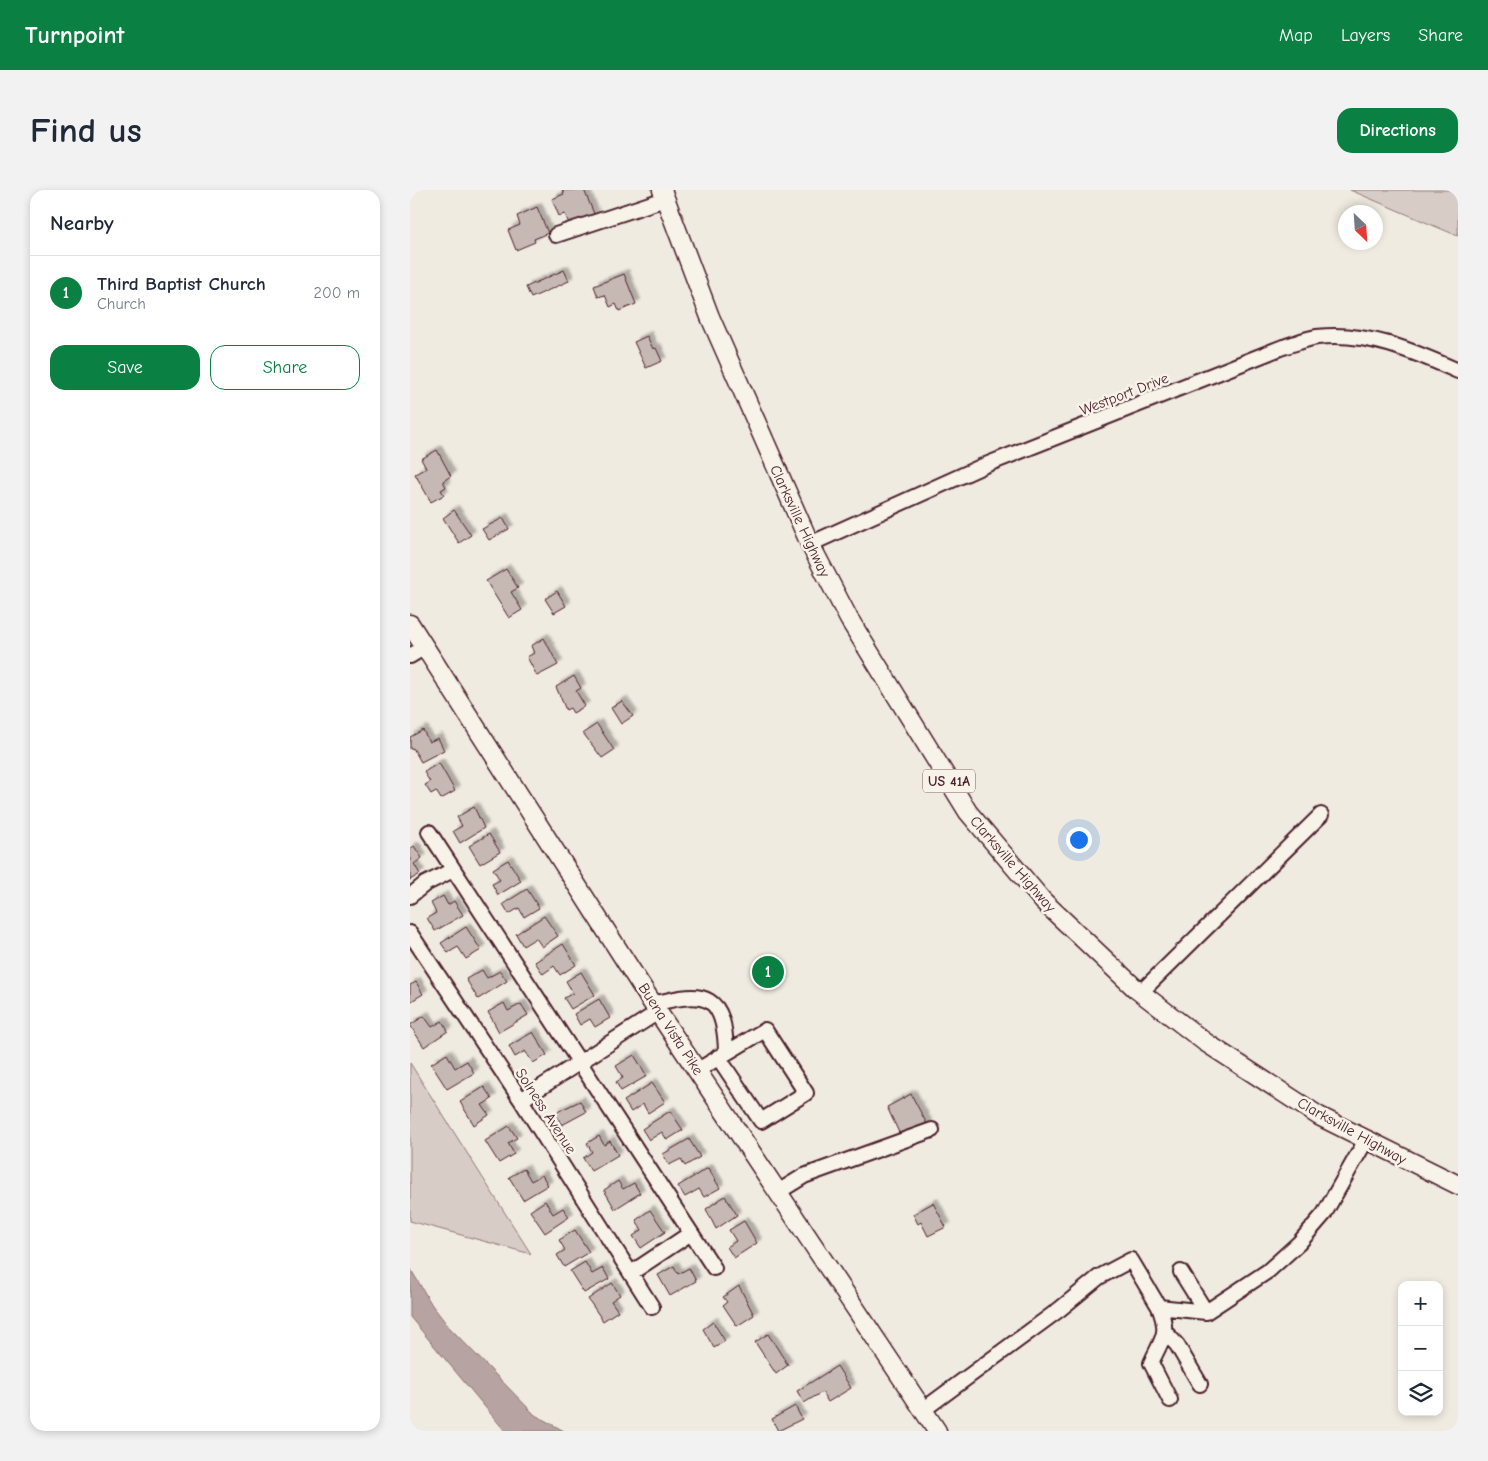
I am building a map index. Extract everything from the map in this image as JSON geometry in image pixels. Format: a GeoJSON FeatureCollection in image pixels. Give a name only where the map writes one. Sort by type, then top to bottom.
{"type":"FeatureCollection","features":[{"type":"Feature","properties":{"kind":"main road","name":"Clarksville Highway"},"geometry":{"type":"LineString","coordinates":[[663,194],[710,317],[810,544],[849,619],[968,812],[1043,902],[1140,992],[1205,1042],[1319,1116],[1458,1185]]}},
{"type":"Feature","properties":{"kind":"main road","name":"Buena Vista Pike"},"geometry":{"type":"LineString","coordinates":[[410,624],[417,651],[937,1431]]}},
{"type":"Feature","properties":{"kind":"street"},"geometry":{"type":"LineString","coordinates":[[556,235],[663,194]]}},
{"type":"Feature","properties":{"kind":"street","name":"Westport Drive"},"geometry":{"type":"LineString","coordinates":[[810,544],[983,466],[1283,347],[1315,337],[1348,336],[1380,340],[1458,371]]}},
{"type":"Feature","properties":{"kind":"street"},"geometry":{"type":"LineString","coordinates":[[1140,992],[1321,815]]}},
{"type":"Feature","properties":{"kind":"street"},"geometry":{"type":"LineString","coordinates":[[429,832],[714,1268]]}},
{"type":"Feature","properties":{"kind":"street"},"geometry":{"type":"LineString","coordinates":[[410,896],[425,884],[453,870]]}},
{"type":"Feature","properties":{"kind":"street","name":"Solness Avenue"},"geometry":{"type":"LineString","coordinates":[[410,933],[521,1100],[652,1307]]}},
{"type":"Feature","properties":{"kind":"street"},"geometry":{"type":"LineString","coordinates":[[521,1100],[579,1063],[656,1008],[691,996],[703,998],[711,1002],[721,1015],[726,1036],[722,1055],[762,1121],[806,1093],[765,1030],[722,1055],[698,1070]]}},
{"type":"Feature","properties":{"kind":"street"},"geometry":{"type":"LineString","coordinates":[[778,1192],[804,1176],[932,1130]]}},
{"type":"Feature","properties":{"kind":"street"},"geometry":{"type":"LineString","coordinates":[[1159,1307],[1206,1312],[1268,1271],[1299,1243],[1324,1214],[1366,1140]]}},
{"type":"Feature","properties":{"kind":"street"},"geometry":{"type":"LineString","coordinates":[[631,1273],[691,1233]]}},
{"type":"Feature","properties":{"kind":"street"},"geometry":{"type":"LineString","coordinates":[[923,1410],[1037,1327],[1099,1278],[1131,1260],[1159,1307],[1165,1322],[1166,1333],[1151,1363],[1170,1400]]}},
{"type":"Feature","properties":{"kind":"street"},"geometry":{"type":"LineString","coordinates":[[1181,1272],[1206,1312]]}},
{"type":"Feature","properties":{"kind":"street"},"geometry":{"type":"LineString","coordinates":[[1166,1333],[1177,1345],[1200,1384]]}},
{"type":"Feature","properties":{"kind":"shaded area"},"geometry":{"type":"Polygon","coordinates":[[[1350,190],[1458,190],[1458,236],[1350,190]]]}},
{"type":"Feature","properties":{"kind":"shaded area"},"geometry":{"type":"Polygon","coordinates":[[[410,1063],[531,1254],[410,1221],[410,1063]]]}},
{"type":"Feature","properties":{"kind":"shaded area"},"geometry":{"type":"Polygon","coordinates":[[[410,1268],[432,1305],[449,1327],[535,1415],[564,1431],[505,1431],[410,1317],[410,1268]]]}},
{"type":"Feature","properties":{"kind":"building"},"geometry":{"type":"Polygon","coordinates":[[[562,190],[584,190],[595,216],[570,226],[565,214],[559,216],[552,199],[564,194],[562,190]]]}},
{"type":"Feature","properties":{"kind":"building"},"geometry":{"type":"Polygon","coordinates":[[[537,207],[548,233],[534,239],[535,242],[516,250],[508,230],[520,225],[517,216],[537,207]]]}},
{"type":"Feature","properties":{"kind":"building"},"geometry":{"type":"Polygon","coordinates":[[[564,270],[569,281],[531,298],[526,287],[564,270]]]}},
{"type":"Feature","properties":{"kind":"building"},"geometry":{"type":"Polygon","coordinates":[[[624,274],[636,304],[619,311],[616,304],[610,307],[605,295],[598,297],[594,286],[624,274]]]}},
{"type":"Feature","properties":{"kind":"building"},"geometry":{"type":"Polygon","coordinates":[[[647,336],[653,349],[656,348],[662,361],[646,368],[634,342],[647,336]]]}},
{"type":"Feature","properties":{"kind":"building"},"geometry":{"type":"Polygon","coordinates":[[[437,450],[451,476],[443,481],[446,487],[441,490],[444,495],[431,502],[415,474],[426,468],[421,459],[437,450]]]}},
{"type":"Feature","properties":{"kind":"building"},"geometry":{"type":"Polygon","coordinates":[[[454,510],[471,535],[459,543],[443,518],[454,510]]]}},
{"type":"Feature","properties":{"kind":"building"},"geometry":{"type":"Polygon","coordinates":[[[503,518],[509,529],[489,540],[482,529],[503,518]]]}},
{"type":"Feature","properties":{"kind":"building"},"geometry":{"type":"Polygon","coordinates":[[[506,569],[518,588],[511,592],[522,610],[509,618],[486,581],[506,569]]]}},
{"type":"Feature","properties":{"kind":"building"},"geometry":{"type":"Polygon","coordinates":[[[557,591],[566,606],[554,613],[545,599],[557,591]]]}},
{"type":"Feature","properties":{"kind":"building"},"geometry":{"type":"Polygon","coordinates":[[[544,638],[558,665],[537,676],[527,657],[534,653],[531,646],[544,638]]]}},
{"type":"Feature","properties":{"kind":"building"},"geometry":{"type":"Polygon","coordinates":[[[574,676],[581,688],[576,691],[585,706],[573,713],[570,708],[566,710],[556,687],[574,676]]]}},
{"type":"Feature","properties":{"kind":"building"},"geometry":{"type":"Polygon","coordinates":[[[622,701],[633,716],[621,724],[611,708],[622,701]]]}},
{"type":"Feature","properties":{"kind":"building"},"geometry":{"type":"Polygon","coordinates":[[[597,724],[614,750],[602,758],[583,733],[597,724]]]}},
{"type":"Feature","properties":{"kind":"building"},"geometry":{"type":"Polygon","coordinates":[[[423,730],[429,742],[438,738],[444,750],[421,762],[413,748],[410,749],[410,737],[423,730]]]}},
{"type":"Feature","properties":{"kind":"building"},"geometry":{"type":"Polygon","coordinates":[[[439,763],[455,791],[441,799],[436,791],[431,794],[425,785],[430,782],[424,772],[439,763]]]}},
{"type":"Feature","properties":{"kind":"building"},"geometry":{"type":"Polygon","coordinates":[[[474,807],[484,828],[460,843],[453,831],[462,826],[457,817],[474,807]]]}},
{"type":"Feature","properties":{"kind":"building"},"geometry":{"type":"Polygon","coordinates":[[[489,834],[500,852],[480,864],[469,846],[489,834]]]}},
{"type":"Feature","properties":{"kind":"building"},"geometry":{"type":"Polygon","coordinates":[[[414,846],[422,858],[414,864],[420,874],[410,880],[410,849],[414,846]]]}},
{"type":"Feature","properties":{"kind":"building"},"geometry":{"type":"Polygon","coordinates":[[[508,860],[521,881],[498,895],[492,884],[500,880],[493,869],[508,860]]]}},
{"type":"Feature","properties":{"kind":"building"},"geometry":{"type":"Polygon","coordinates":[[[527,889],[539,908],[524,917],[519,908],[509,914],[503,904],[527,889]]]}},
{"type":"Feature","properties":{"kind":"building"},"geometry":{"type":"Polygon","coordinates":[[[443,896],[448,905],[454,901],[463,915],[435,931],[427,918],[436,913],[431,903],[443,896]]]}},
{"type":"Feature","properties":{"kind":"building"},"geometry":{"type":"Polygon","coordinates":[[[544,916],[558,936],[542,947],[536,938],[523,946],[516,934],[544,916]]]}},
{"type":"Feature","properties":{"kind":"building"},"geometry":{"type":"Polygon","coordinates":[[[466,927],[481,950],[466,959],[458,947],[448,953],[441,943],[466,927]]]}},
{"type":"Feature","properties":{"kind":"building"},"geometry":{"type":"Polygon","coordinates":[[[563,944],[576,965],[560,975],[554,966],[543,974],[535,962],[563,944]]]}},
{"type":"Feature","properties":{"kind":"building"},"geometry":{"type":"Polygon","coordinates":[[[482,970],[487,978],[500,971],[507,981],[478,999],[466,979],[482,970]]]}},
{"type":"Feature","properties":{"kind":"building"},"geometry":{"type":"Polygon","coordinates":[[[581,972],[595,995],[571,1009],[564,998],[573,993],[566,981],[581,972]]]}},
{"type":"Feature","properties":{"kind":"building"},"geometry":{"type":"Polygon","coordinates":[[[416,982],[423,994],[410,1002],[410,985],[416,982]]]}},
{"type":"Feature","properties":{"kind":"building"},"geometry":{"type":"Polygon","coordinates":[[[599,999],[610,1018],[595,1027],[590,1019],[580,1025],[574,1014],[599,999]]]}},
{"type":"Feature","properties":{"kind":"building"},"geometry":{"type":"Polygon","coordinates":[[[504,1003],[508,1011],[521,1004],[528,1015],[499,1032],[488,1012],[504,1003]]]}},
{"type":"Feature","properties":{"kind":"building"},"geometry":{"type":"Polygon","coordinates":[[[424,1016],[432,1027],[442,1021],[448,1031],[424,1047],[410,1025],[424,1016]]]}},
{"type":"Feature","properties":{"kind":"building"},"geometry":{"type":"Polygon","coordinates":[[[533,1032],[547,1055],[533,1063],[525,1051],[515,1057],[509,1046],[533,1032]]]}},
{"type":"Feature","properties":{"kind":"building"},"geometry":{"type":"Polygon","coordinates":[[[447,1054],[455,1068],[467,1061],[474,1073],[447,1089],[431,1064],[447,1054]]]}},
{"type":"Feature","properties":{"kind":"building"},"geometry":{"type":"Polygon","coordinates":[[[634,1055],[647,1076],[621,1091],[616,1082],[623,1078],[616,1066],[634,1055]]]}},
{"type":"Feature","properties":{"kind":"building"},"geometry":{"type":"Polygon","coordinates":[[[652,1083],[665,1102],[648,1113],[643,1104],[631,1112],[624,1101],[652,1083]]]}},
{"type":"Feature","properties":{"kind":"building"},"geometry":{"type":"Polygon","coordinates":[[[484,1087],[492,1099],[482,1105],[489,1115],[474,1125],[460,1102],[484,1087]]]}},
{"type":"Feature","properties":{"kind":"building"},"geometry":{"type":"Polygon","coordinates":[[[911,1094],[928,1126],[902,1139],[887,1107],[911,1094]]]}},
{"type":"Feature","properties":{"kind":"building"},"geometry":{"type":"Polygon","coordinates":[[[580,1101],[586,1112],[562,1125],[555,1113],[580,1101]]]}},
{"type":"Feature","properties":{"kind":"building"},"geometry":{"type":"Polygon","coordinates":[[[670,1111],[683,1130],[667,1140],[662,1132],[649,1140],[642,1129],[670,1111]]]}},
{"type":"Feature","properties":{"kind":"building"},"geometry":{"type":"Polygon","coordinates":[[[509,1126],[517,1138],[508,1143],[514,1154],[499,1163],[485,1141],[509,1126]]]}},
{"type":"Feature","properties":{"kind":"building"},"geometry":{"type":"Polygon","coordinates":[[[599,1136],[604,1145],[610,1141],[618,1155],[591,1171],[583,1158],[592,1152],[587,1143],[599,1136]]]}},
{"type":"Feature","properties":{"kind":"building"},"geometry":{"type":"Polygon","coordinates":[[[689,1139],[700,1157],[685,1166],[681,1159],[669,1165],[663,1154],[689,1139]]]}},
{"type":"Feature","properties":{"kind":"building"},"geometry":{"type":"Polygon","coordinates":[[[708,1168],[720,1188],[704,1197],[699,1189],[685,1197],[678,1186],[708,1168]]]}},
{"type":"Feature","properties":{"kind":"building"},"geometry":{"type":"Polygon","coordinates":[[[524,1169],[531,1181],[542,1175],[548,1185],[523,1200],[509,1177],[524,1169]]]}},
{"type":"Feature","properties":{"kind":"building"},"geometry":{"type":"Polygon","coordinates":[[[618,1181],[623,1189],[634,1183],[640,1193],[615,1209],[604,1190],[618,1181]]]}},
{"type":"Feature","properties":{"kind":"building"},"geometry":{"type":"Polygon","coordinates":[[[725,1196],[737,1215],[716,1229],[706,1209],[725,1196]]]}},
{"type":"Feature","properties":{"kind":"building"},"geometry":{"type":"Polygon","coordinates":[[[545,1201],[553,1214],[563,1208],[569,1217],[545,1233],[530,1211],[545,1201]]]}},
{"type":"Feature","properties":{"kind":"building"},"geometry":{"type":"Polygon","coordinates":[[[933,1203],[946,1227],[928,1236],[921,1222],[918,1224],[913,1214],[933,1203]]]}},
{"type":"Feature","properties":{"kind":"building"},"geometry":{"type":"Polygon","coordinates":[[[650,1210],[665,1232],[641,1248],[633,1236],[642,1230],[636,1220],[650,1210]]]}},
{"type":"Feature","properties":{"kind":"building"},"geometry":{"type":"Polygon","coordinates":[[[744,1221],[757,1243],[734,1258],[727,1247],[736,1241],[729,1230],[744,1221]]]}},
{"type":"Feature","properties":{"kind":"building"},"geometry":{"type":"Polygon","coordinates":[[[575,1230],[589,1252],[564,1267],[557,1255],[565,1250],[559,1240],[575,1230]]]}},
{"type":"Feature","properties":{"kind":"building"},"geometry":{"type":"Polygon","coordinates":[[[585,1262],[592,1274],[603,1268],[609,1279],[584,1293],[570,1271],[585,1262]]]}},
{"type":"Feature","properties":{"kind":"building"},"geometry":{"type":"Polygon","coordinates":[[[674,1266],[678,1274],[689,1268],[696,1281],[670,1296],[658,1275],[674,1266]]]}},
{"type":"Feature","properties":{"kind":"building"},"geometry":{"type":"Polygon","coordinates":[[[612,1283],[620,1295],[611,1301],[618,1311],[603,1321],[588,1299],[612,1283]]]}},
{"type":"Feature","properties":{"kind":"building"},"geometry":{"type":"Polygon","coordinates":[[[739,1286],[754,1315],[737,1326],[723,1305],[727,1302],[723,1297],[739,1286]]]}},
{"type":"Feature","properties":{"kind":"building"},"geometry":{"type":"Polygon","coordinates":[[[713,1322],[725,1341],[714,1348],[703,1329],[713,1322]]]}},
{"type":"Feature","properties":{"kind":"building"},"geometry":{"type":"Polygon","coordinates":[[[768,1334],[788,1365],[776,1374],[755,1342],[768,1334]]]}},
{"type":"Feature","properties":{"kind":"building"},"geometry":{"type":"Polygon","coordinates":[[[837,1366],[851,1388],[828,1402],[822,1392],[804,1403],[797,1391],[837,1366]]]}},
{"type":"Feature","properties":{"kind":"building"},"geometry":{"type":"Polygon","coordinates":[[[795,1406],[802,1419],[778,1431],[772,1419],[795,1406]]]}},
{"type":"Feature","properties":{"kind":"place","name":"Third Baptist Church"},"geometry":{"type":"Point","coordinates":[768,972]}}]}
